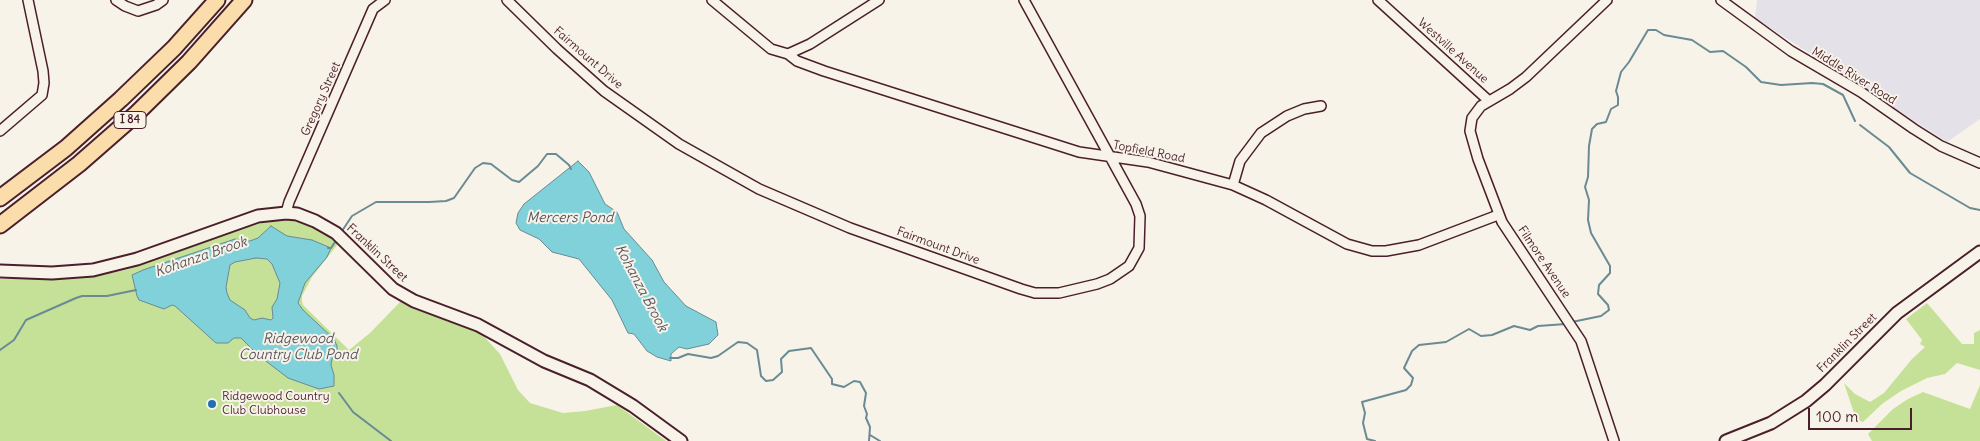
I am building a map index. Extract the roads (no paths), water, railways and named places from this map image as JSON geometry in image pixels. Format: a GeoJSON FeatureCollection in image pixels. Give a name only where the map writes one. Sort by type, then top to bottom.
{"type":"FeatureCollection","features":[{"type":"Feature","properties":{"kind":"highway","name":"I 84"},"geometry":{"type":"LineString","coordinates":[[0,198],[66,148],[121,99],[168,55],[217,0]]}},
{"type":"Feature","properties":{"kind":"highway","name":"I 84"},"geometry":{"type":"LineString","coordinates":[[1,225],[79,164],[135,115],[189,62],[244,0]]}},
{"type":"Feature","properties":{"kind":"main road","name":"Franklin Street"},"geometry":{"type":"LineString","coordinates":[[0,271],[52,273],[93,270],[137,259],[258,216],[286,213],[304,217],[338,235],[393,289],[414,301],[478,325],[544,361],[590,380],[633,406],[681,441]]}},
{"type":"Feature","properties":{"kind":"main road","name":"Franklin Street"},"geometry":{"type":"LineString","coordinates":[[1726,441],[1771,423],[1806,401],[1897,313],[1980,252]]}},
{"type":"Feature","properties":{"kind":"street"},"geometry":{"type":"LineString","coordinates":[[0,130],[42,95],[44,71],[28,0]]}},
{"type":"Feature","properties":{"kind":"street"},"geometry":{"type":"LineString","coordinates":[[116,0],[138,11],[156,5],[163,0]]}},
{"type":"Feature","properties":{"kind":"street","name":"Gregory Street"},"geometry":{"type":"LineString","coordinates":[[286,213],[289,202],[373,9],[385,0]]}},
{"type":"Feature","properties":{"kind":"street","name":"Fairmount Drive"},"geometry":{"type":"LineString","coordinates":[[507,0],[604,91],[678,144],[759,189],[815,214],[1021,289],[1048,294],[1097,284],[1122,272],[1135,257],[1139,248],[1141,237],[1140,216],[1136,204],[1024,0]]}},
{"type":"Feature","properties":{"kind":"street"},"geometry":{"type":"LineString","coordinates":[[712,0],[771,49],[788,54],[810,44],[879,0]]}},
{"type":"Feature","properties":{"kind":"street","name":"Westville Avenue"},"geometry":{"type":"LineString","coordinates":[[1378,0],[1489,101]]}},
{"type":"Feature","properties":{"kind":"street"},"geometry":{"type":"LineString","coordinates":[[1489,101],[1526,77],[1608,0]]}},
{"type":"Feature","properties":{"kind":"street","name":"Middle River Road"},"geometry":{"type":"LineString","coordinates":[[1721,0],[1791,51],[1861,92],[1941,146],[1980,163]]}},
{"type":"Feature","properties":{"kind":"street","name":"Topfield Road"},"geometry":{"type":"LineString","coordinates":[[788,54],[797,61],[824,71],[1079,152],[1148,162],[1233,184],[1343,242],[1372,251],[1386,252],[1419,245],[1498,215]]}},
{"type":"Feature","properties":{"kind":"street","name":"Filmore Avenue"},"geometry":{"type":"LineString","coordinates":[[1489,101],[1476,112],[1470,124],[1470,131],[1498,215],[1585,350],[1614,441]]}},
{"type":"Feature","properties":{"kind":"street"},"geometry":{"type":"LineString","coordinates":[[1233,184],[1240,161],[1261,132],[1287,116],[1304,109],[1321,106]]}},
{"type":"Feature","properties":{"kind":"water","name":"Mercers Pond"},"geometry":{"type":"Polygon","coordinates":[[[578,161],[589,172],[605,204],[617,212],[624,229],[652,260],[664,282],[686,306],[716,322],[718,335],[709,344],[687,349],[679,347],[671,354],[671,361],[657,357],[647,351],[634,334],[628,333],[612,300],[579,259],[552,252],[539,239],[520,230],[516,223],[518,213],[524,204],[578,161]]]}},
{"type":"Feature","properties":{"kind":"water","name":"Ridgewood Country Club Pond"},"geometry":{"type":"Polygon","coordinates":[[[271,226],[287,236],[312,240],[331,248],[327,257],[305,283],[298,303],[334,339],[337,353],[332,359],[331,365],[334,375],[334,386],[319,389],[288,378],[258,355],[241,338],[234,338],[228,343],[216,343],[175,306],[172,305],[164,309],[139,300],[137,296],[132,275],[235,239],[250,241],[258,238],[271,226]],[[256,258],[235,262],[230,265],[226,287],[230,300],[245,310],[250,318],[254,320],[262,318],[271,320],[273,318],[272,307],[277,299],[280,283],[272,264],[267,259],[256,258]]]}},
{"type":"Feature","properties":{"kind":"waterway","name":"Kohanza Brook"},"geometry":{"type":"LineString","coordinates":[[1572,322],[1601,316],[1609,310],[1608,305],[1598,294],[1599,285],[1610,273],[1610,266],[1591,233],[1588,220],[1589,200],[1585,187],[1588,177],[1589,146],[1592,129],[1597,124],[1606,122],[1611,109],[1618,105],[1616,91],[1621,72],[1648,30],[1656,30],[1664,35],[1692,40],[1710,52],[1723,51],[1746,67],[1761,82],[1781,85],[1823,84],[1843,95],[1855,121]]}},
{"type":"Feature","properties":{"kind":"waterway","name":"Kohanza Brook"},"geometry":{"type":"LineString","coordinates":[[1860,125],[1889,147],[1910,173],[1970,208],[1980,210]]}},
{"type":"Feature","properties":{"kind":"waterway","name":"Kohanza Brook"},"geometry":{"type":"LineString","coordinates":[[342,231],[352,216],[376,202],[429,202],[446,201],[454,198],[475,168],[483,163],[491,164],[512,180],[519,182],[538,166],[547,154],[556,154],[571,169]]}},
{"type":"Feature","properties":{"kind":"waterway","name":"Kohanza Brook"},"geometry":{"type":"LineString","coordinates":[[328,248],[331,248],[337,239]]}},
{"type":"Feature","properties":{"kind":"waterway","name":"Kohanza Brook"},"geometry":{"type":"LineString","coordinates":[[0,350],[14,340],[26,320],[82,296],[107,296],[136,290]]}},
{"type":"Feature","properties":{"kind":"waterway","name":"Kohanza Brook"},"geometry":{"type":"LineString","coordinates":[[1375,441],[1367,439],[1363,423],[1365,413],[1362,402],[1406,390],[1411,385],[1413,378],[1404,368],[1412,351],[1419,345],[1446,342],[1469,329],[1481,336],[1492,335],[1514,326],[1530,330],[1538,326],[1566,324]]}},
{"type":"Feature","properties":{"kind":"waterway","name":"Kohanza Brook"},"geometry":{"type":"LineString","coordinates":[[670,358],[678,358],[688,354],[711,358],[718,356],[738,342],[747,343],[757,350],[761,376],[766,381],[773,380],[782,372],[781,359],[789,351],[811,348],[832,379],[832,384],[844,387],[854,381],[860,382],[866,393],[864,406],[870,427],[869,441]]}},
{"type":"Feature","properties":{"kind":"waterway"},"geometry":{"type":"LineString","coordinates":[[339,393],[353,412],[391,441]]}},
{"type":"Feature","properties":{"kind":"waterway","name":"Kohanza Brook"},"geometry":{"type":"LineString","coordinates":[[870,435],[880,441]]}},
{"type":"Feature","properties":{"kind":"place","name":"Ridgewood Country Club Clubhouse"},"geometry":{"type":"Point","coordinates":[212,404]}}]}
